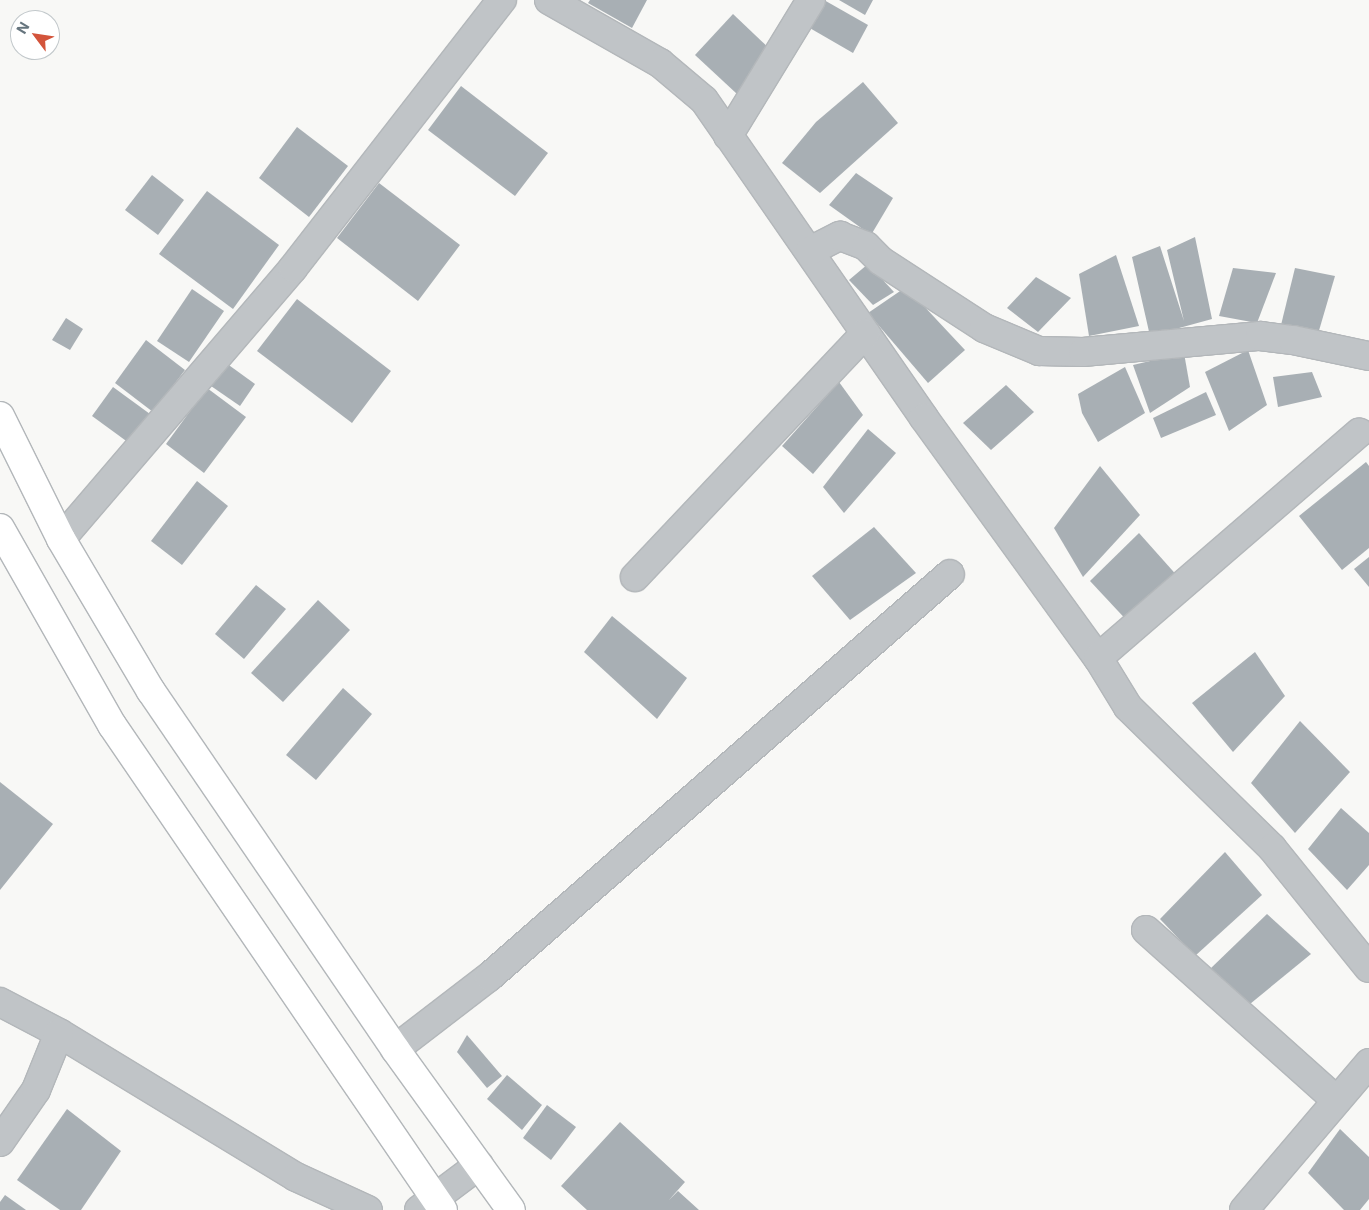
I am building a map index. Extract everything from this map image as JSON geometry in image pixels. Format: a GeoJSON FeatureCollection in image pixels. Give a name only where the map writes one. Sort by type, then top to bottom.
{"type":"FeatureCollection","features":[{"type":"Feature","properties":{"kind":"highway"},"geometry":{"type":"LineString","coordinates":[[0,416],[61,539],[151,690],[394,1048],[511,1210]]}},
{"type":"Feature","properties":{"kind":"highway"},"geometry":{"type":"LineString","coordinates":[[0,528],[112,725],[433,1207]]}},
{"type":"Feature","properties":{"kind":"street"},"geometry":{"type":"LineString","coordinates":[[61,539],[293,268],[502,0]]}},
{"type":"Feature","properties":{"kind":"street"},"geometry":{"type":"LineString","coordinates":[[549,0],[660,63],[704,100],[865,334],[1098,658],[1128,707],[1272,848],[1369,968]]}},
{"type":"Feature","properties":{"kind":"street"},"geometry":{"type":"LineString","coordinates":[[728,136],[811,0]]}},
{"type":"Feature","properties":{"kind":"street"},"geometry":{"type":"LineString","coordinates":[[810,252],[840,236],[866,246],[881,261],[984,328],[1039,351],[1083,352],[1260,336],[1369,356]]}},
{"type":"Feature","properties":{"kind":"street"},"geometry":{"type":"LineString","coordinates":[[635,577],[865,334]]}},
{"type":"Feature","properties":{"kind":"street"},"geometry":{"type":"LineString","coordinates":[[1098,658],[1359,433]]}},
{"type":"Feature","properties":{"kind":"street"},"geometry":{"type":"LineString","coordinates":[[394,1048],[489,977],[950,574]]}},
{"type":"Feature","properties":{"kind":"street"},"geometry":{"type":"LineString","coordinates":[[1146,930],[1336,1100]]}},
{"type":"Feature","properties":{"kind":"street"},"geometry":{"type":"LineString","coordinates":[[0,1002],[59,1033],[296,1177],[368,1210]]}},
{"type":"Feature","properties":{"kind":"street"},"geometry":{"type":"LineString","coordinates":[[0,1142],[36,1090],[59,1033]]}},
{"type":"Feature","properties":{"kind":"street"},"geometry":{"type":"LineString","coordinates":[[1244,1210],[1369,1063]]}},
{"type":"Feature","properties":{"kind":"street"},"geometry":{"type":"LineString","coordinates":[[433,1207],[479,1166]]}},
{"type":"Feature","properties":{"kind":"building"},"geometry":{"type":"Polygon","coordinates":[[[590,0],[647,0],[632,28],[588,3],[590,0]]]}},
{"type":"Feature","properties":{"kind":"building"},"geometry":{"type":"Polygon","coordinates":[[[824,0],[868,25],[853,53],[808,27],[824,0]]]}},
{"type":"Feature","properties":{"kind":"building"},"geometry":{"type":"Polygon","coordinates":[[[839,0],[873,0],[865,15],[839,0]]]}},
{"type":"Feature","properties":{"kind":"building"},"geometry":{"type":"Polygon","coordinates":[[[733,14],[774,53],[737,94],[695,55],[733,14]]]}},
{"type":"Feature","properties":{"kind":"building"},"geometry":{"type":"Polygon","coordinates":[[[863,82],[898,123],[820,193],[782,163],[816,122],[863,82]]]}},
{"type":"Feature","properties":{"kind":"building"},"geometry":{"type":"Polygon","coordinates":[[[461,86],[548,153],[515,196],[428,130],[461,86]]]}},
{"type":"Feature","properties":{"kind":"building"},"geometry":{"type":"Polygon","coordinates":[[[297,127],[348,166],[309,217],[259,178],[297,127]]]}},
{"type":"Feature","properties":{"kind":"building"},"geometry":{"type":"Polygon","coordinates":[[[856,173],[893,198],[871,235],[829,205],[856,173]]]}},
{"type":"Feature","properties":{"kind":"building"},"geometry":{"type":"Polygon","coordinates":[[[152,175],[184,200],[158,235],[125,210],[152,175]]]}},
{"type":"Feature","properties":{"kind":"building"},"geometry":{"type":"Polygon","coordinates":[[[379,183],[460,245],[418,301],[337,238],[379,183]]]}},
{"type":"Feature","properties":{"kind":"building"},"geometry":{"type":"Polygon","coordinates":[[[207,191],[279,245],[233,309],[159,254],[207,191]]]}},
{"type":"Feature","properties":{"kind":"building"},"geometry":{"type":"Polygon","coordinates":[[[1195,237],[1212,319],[1150,336],[1132,257],[1160,246],[1184,321],[1167,250],[1195,237]]]}},
{"type":"Feature","properties":{"kind":"building"},"geometry":{"type":"Polygon","coordinates":[[[1116,255],[1139,326],[1089,336],[1079,274],[1116,255]]]}},
{"type":"Feature","properties":{"kind":"building"},"geometry":{"type":"Polygon","coordinates":[[[868,264],[894,292],[873,305],[849,280],[868,264]]]}},
{"type":"Feature","properties":{"kind":"building"},"geometry":{"type":"Polygon","coordinates":[[[1233,268],[1276,273],[1257,323],[1219,316],[1233,268]]]}},
{"type":"Feature","properties":{"kind":"building"},"geometry":{"type":"Polygon","coordinates":[[[1295,268],[1335,276],[1318,334],[1281,325],[1295,268]]]}},
{"type":"Feature","properties":{"kind":"building"},"geometry":{"type":"Polygon","coordinates":[[[1036,277],[1071,298],[1038,332],[1007,308],[1036,277]]]}},
{"type":"Feature","properties":{"kind":"building"},"geometry":{"type":"Polygon","coordinates":[[[906,287],[965,350],[928,383],[868,313],[906,287]]]}},
{"type":"Feature","properties":{"kind":"building"},"geometry":{"type":"Polygon","coordinates":[[[192,289],[224,311],[189,362],[157,341],[192,289]]]}},
{"type":"Feature","properties":{"kind":"building"},"geometry":{"type":"Polygon","coordinates":[[[297,299],[391,371],[352,423],[257,351],[297,299]]]}},
{"type":"Feature","properties":{"kind":"building"},"geometry":{"type":"Polygon","coordinates":[[[66,318],[83,329],[70,350],[52,340],[66,318]]]}},
{"type":"Feature","properties":{"kind":"building"},"geometry":{"type":"Polygon","coordinates":[[[146,340],[185,370],[153,412],[115,383],[146,340]]]}},
{"type":"Feature","properties":{"kind":"building"},"geometry":{"type":"Polygon","coordinates":[[[1248,350],[1267,405],[1229,431],[1205,372],[1248,350]]]}},
{"type":"Feature","properties":{"kind":"building"},"geometry":{"type":"Polygon","coordinates":[[[1184,353],[1190,387],[1150,413],[1133,365],[1184,353]]]}},
{"type":"Feature","properties":{"kind":"building"},"geometry":{"type":"Polygon","coordinates":[[[226,363],[255,384],[240,406],[211,386],[226,363]]]}},
{"type":"Feature","properties":{"kind":"building"},"geometry":{"type":"Polygon","coordinates":[[[1125,367],[1145,413],[1098,442],[1082,413],[1078,394],[1125,367]]]}},
{"type":"Feature","properties":{"kind":"building"},"geometry":{"type":"Polygon","coordinates":[[[1312,372],[1322,397],[1278,407],[1273,377],[1312,372]]]}},
{"type":"Feature","properties":{"kind":"building"},"geometry":{"type":"Polygon","coordinates":[[[839,382],[863,415],[813,474],[782,446],[839,382]]]}},
{"type":"Feature","properties":{"kind":"building"},"geometry":{"type":"Polygon","coordinates":[[[1006,385],[1034,412],[991,450],[963,423],[1006,385]]]}},
{"type":"Feature","properties":{"kind":"building"},"geometry":{"type":"Polygon","coordinates":[[[113,387],[150,414],[129,443],[92,416],[113,387]]]}},
{"type":"Feature","properties":{"kind":"building"},"geometry":{"type":"Polygon","coordinates":[[[207,388],[246,417],[204,473],[166,444],[207,388]]]}},
{"type":"Feature","properties":{"kind":"building"},"geometry":{"type":"Polygon","coordinates":[[[1206,392],[1216,415],[1161,438],[1153,418],[1206,392]]]}},
{"type":"Feature","properties":{"kind":"building"},"geometry":{"type":"Polygon","coordinates":[[[868,429],[896,453],[844,513],[823,487],[868,429]]]}},
{"type":"Feature","properties":{"kind":"building"},"geometry":{"type":"Polygon","coordinates":[[[1366,462],[1369,466],[1369,548],[1342,570],[1299,516],[1366,462]]]}},
{"type":"Feature","properties":{"kind":"building"},"geometry":{"type":"Polygon","coordinates":[[[1100,466],[1140,515],[1083,577],[1054,528],[1100,466]]]}},
{"type":"Feature","properties":{"kind":"building"},"geometry":{"type":"Polygon","coordinates":[[[197,481],[228,506],[182,565],[151,541],[197,481]]]}},
{"type":"Feature","properties":{"kind":"building"},"geometry":{"type":"Polygon","coordinates":[[[874,527],[916,573],[850,620],[812,576],[874,527]]]}},
{"type":"Feature","properties":{"kind":"building"},"geometry":{"type":"Polygon","coordinates":[[[1139,533],[1180,579],[1132,626],[1090,581],[1139,533]]]}},
{"type":"Feature","properties":{"kind":"building"},"geometry":{"type":"Polygon","coordinates":[[[1369,557],[1369,587],[1354,569],[1369,557]]]}},
{"type":"Feature","properties":{"kind":"building"},"geometry":{"type":"Polygon","coordinates":[[[256,585],[286,609],[244,659],[215,634],[256,585]]]}},
{"type":"Feature","properties":{"kind":"building"},"geometry":{"type":"Polygon","coordinates":[[[318,600],[350,630],[283,702],[251,673],[318,600]]]}},
{"type":"Feature","properties":{"kind":"building"},"geometry":{"type":"Polygon","coordinates":[[[612,616],[687,678],[657,719],[584,652],[612,616]]]}},
{"type":"Feature","properties":{"kind":"building"},"geometry":{"type":"Polygon","coordinates":[[[1255,652],[1285,696],[1233,752],[1192,703],[1255,652]]]}},
{"type":"Feature","properties":{"kind":"building"},"geometry":{"type":"Polygon","coordinates":[[[343,688],[372,714],[316,780],[286,755],[343,688]]]}},
{"type":"Feature","properties":{"kind":"building"},"geometry":{"type":"Polygon","coordinates":[[[1300,721],[1350,772],[1295,833],[1251,783],[1300,721]]]}},
{"type":"Feature","properties":{"kind":"building"},"geometry":{"type":"Polygon","coordinates":[[[0,782],[53,824],[0,890],[0,782]]]}},
{"type":"Feature","properties":{"kind":"building"},"geometry":{"type":"Polygon","coordinates":[[[1341,808],[1369,833],[1369,865],[1347,890],[1308,849],[1341,808]]]}},
{"type":"Feature","properties":{"kind":"building"},"geometry":{"type":"Polygon","coordinates":[[[1225,852],[1262,895],[1195,956],[1160,919],[1225,852]]]}},
{"type":"Feature","properties":{"kind":"building"},"geometry":{"type":"Polygon","coordinates":[[[1267,914],[1311,954],[1250,1004],[1210,969],[1267,914]]]}},
{"type":"Feature","properties":{"kind":"building"},"geometry":{"type":"Polygon","coordinates":[[[467,1035],[502,1076],[487,1088],[457,1052],[467,1035]]]}},
{"type":"Feature","properties":{"kind":"building"},"geometry":{"type":"Polygon","coordinates":[[[507,1075],[542,1105],[522,1130],[487,1099],[507,1075]]]}},
{"type":"Feature","properties":{"kind":"building"},"geometry":{"type":"Polygon","coordinates":[[[547,1105],[576,1127],[551,1160],[523,1138],[547,1105]]]}},
{"type":"Feature","properties":{"kind":"building"},"geometry":{"type":"Polygon","coordinates":[[[67,1109],[121,1151],[81,1210],[60,1210],[17,1180],[67,1109]]]}},
{"type":"Feature","properties":{"kind":"building"},"geometry":{"type":"Polygon","coordinates":[[[620,1122],[685,1182],[669,1200],[678,1191],[699,1210],[587,1210],[561,1186],[620,1122]]]}},
{"type":"Feature","properties":{"kind":"building"},"geometry":{"type":"Polygon","coordinates":[[[1340,1129],[1369,1157],[1369,1199],[1360,1210],[1344,1210],[1308,1173],[1340,1129]]]}},
{"type":"Feature","properties":{"kind":"building"},"geometry":{"type":"Polygon","coordinates":[[[5,1195],[26,1210],[0,1210],[0,1202],[5,1195]]]}}]}
